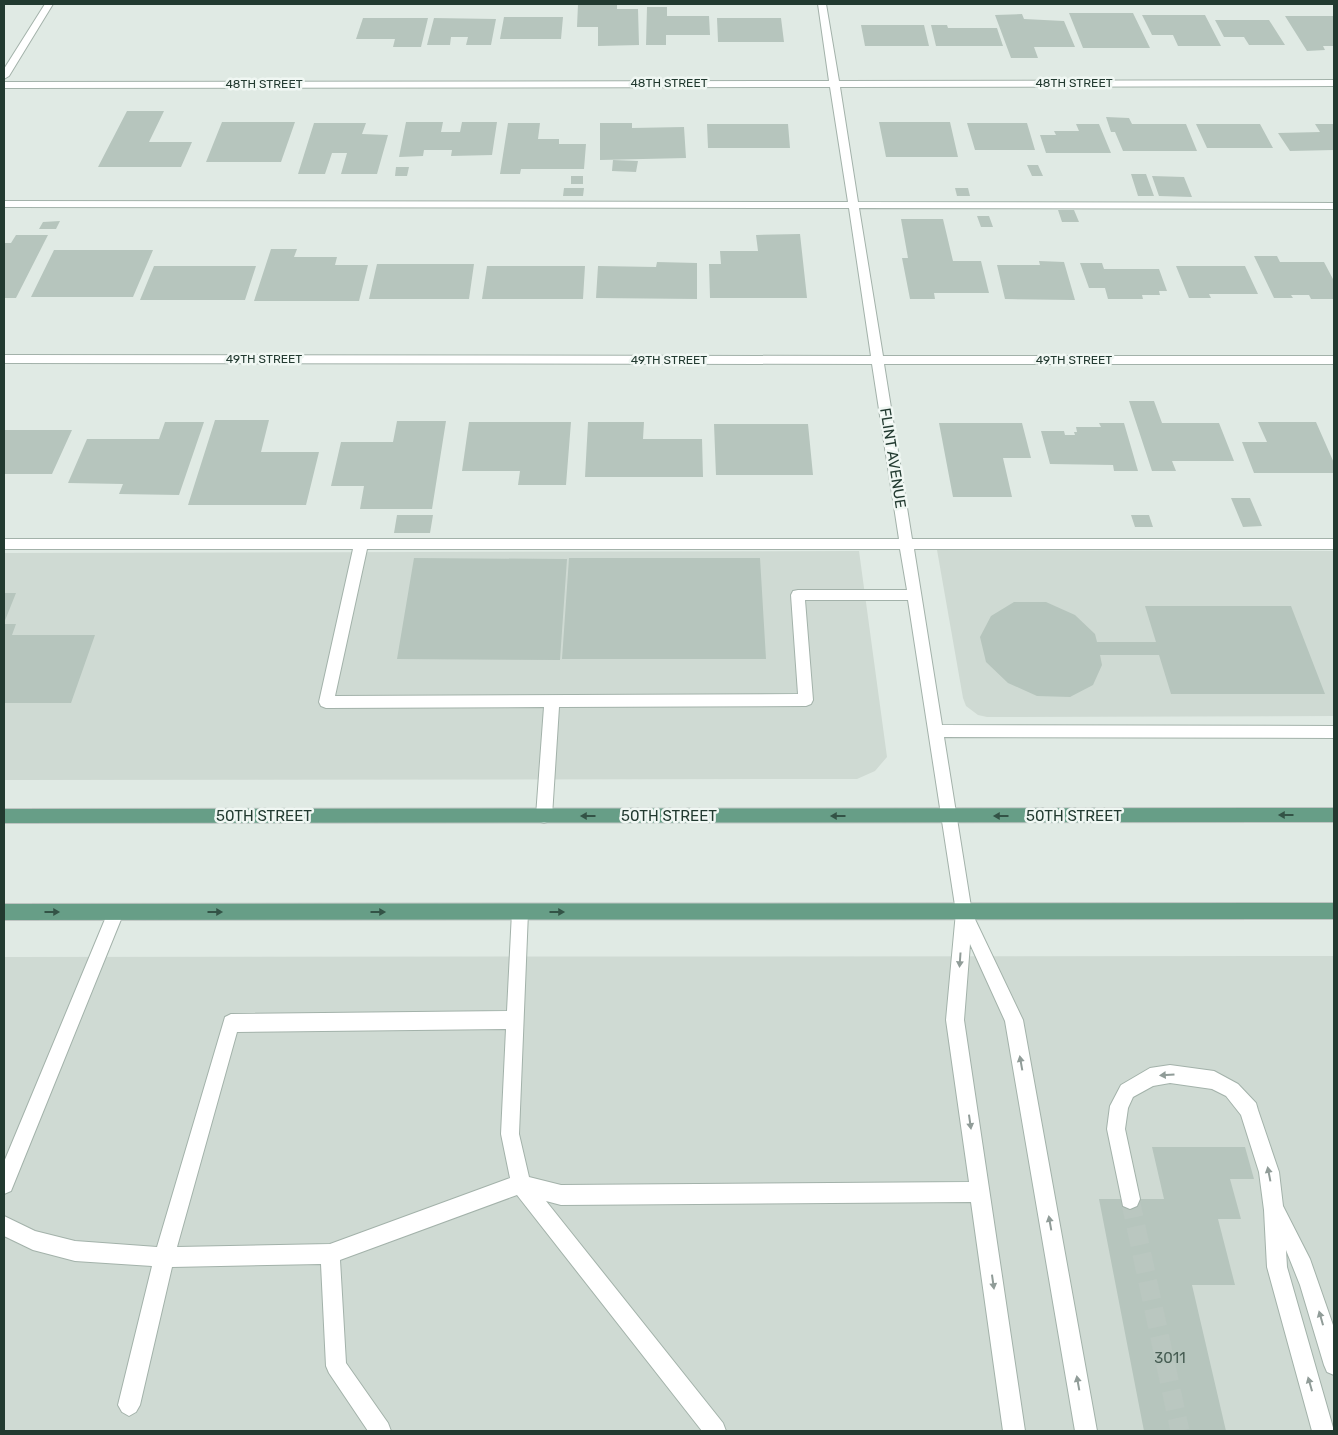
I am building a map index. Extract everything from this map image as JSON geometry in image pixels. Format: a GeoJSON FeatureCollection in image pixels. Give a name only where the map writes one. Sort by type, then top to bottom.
{"type":"FeatureCollection","features":[{"type":"Feature","properties":{"kind":"main road","name":"50TH STREET"},"geometry":{"type":"LineString","coordinates":[[4,816],[1334,815]]}},
{"type":"Feature","properties":{"kind":"main road"},"geometry":{"type":"LineString","coordinates":[[4,912],[1334,911]]}},
{"type":"Feature","properties":{"kind":"street"},"geometry":{"type":"LineString","coordinates":[[4,76],[49,4]]}},
{"type":"Feature","properties":{"kind":"street","name":"FLINT AVENUE"},"geometry":{"type":"LineString","coordinates":[[822,4],[964,912]]}},
{"type":"Feature","properties":{"kind":"street","name":"48TH STREET"},"geometry":{"type":"LineString","coordinates":[[4,85],[1334,83]]}},
{"type":"Feature","properties":{"kind":"street"},"geometry":{"type":"LineString","coordinates":[[4,204],[1334,206]]}},
{"type":"Feature","properties":{"kind":"street","name":"49TH STREET"},"geometry":{"type":"LineString","coordinates":[[4,359],[1334,360]]}},
{"type":"Feature","properties":{"kind":"street"},"geometry":{"type":"LineString","coordinates":[[4,544],[1334,544]]}},
{"type":"Feature","properties":{"kind":"street"},"geometry":{"type":"LineString","coordinates":[[361,544],[326,702],[806,700],[798,595],[914,595]]}},
{"type":"Feature","properties":{"kind":"street"},"geometry":{"type":"LineString","coordinates":[[544,816],[552,701]]}},
{"type":"Feature","properties":{"kind":"street"},"geometry":{"type":"LineString","coordinates":[[936,731],[1334,732]]}},
{"type":"Feature","properties":{"kind":"street"},"geometry":{"type":"LineString","coordinates":[[4,1184],[116,912]]}},
{"type":"Feature","properties":{"kind":"street"},"geometry":{"type":"LineString","coordinates":[[520,912],[510,1134],[522,1184],[715,1431]]}},
{"type":"Feature","properties":{"kind":"street"},"geometry":{"type":"LineString","coordinates":[[964,912],[956,1020],[1014,1431]]}},
{"type":"Feature","properties":{"kind":"street"},"geometry":{"type":"LineString","coordinates":[[964,912],[1014,1020],[1086,1431]]}},
{"type":"Feature","properties":{"kind":"street"},"geometry":{"type":"LineString","coordinates":[[129,1405],[164,1257],[231,1023],[515,1020]]}},
{"type":"Feature","properties":{"kind":"street"},"geometry":{"type":"LineString","coordinates":[[1130,1199],[1116,1129],[1119,1106],[1127,1090],[1150,1077],[1170,1074],[1189,1075],[1214,1080],[1232,1090],[1249,1110],[1269,1172],[1274,1210],[1277,1268],[1323,1431]]}},
{"type":"Feature","properties":{"kind":"street"},"geometry":{"type":"LineString","coordinates":[[4,1226],[33,1240],[75,1252],[164,1257],[330,1254],[522,1184],[561,1195],[980,1192]]}},
{"type":"Feature","properties":{"kind":"street"},"geometry":{"type":"LineString","coordinates":[[1274,1210],[1288,1230],[1301,1256],[1334,1365]]}},
{"type":"Feature","properties":{"kind":"street"},"geometry":{"type":"LineString","coordinates":[[330,1254],[336,1366],[380,1431]]}},
{"type":"Feature","properties":{"kind":"shaded area"},"geometry":{"type":"Polygon","coordinates":[[[937,550],[1334,551],[1334,716],[987,717],[978,715],[966,706],[963,698],[937,550]]]}},
{"type":"Feature","properties":{"kind":"shaded area"},"geometry":{"type":"Polygon","coordinates":[[[859,551],[887,757],[875,771],[857,779],[4,780],[4,553],[859,551]]]}},
{"type":"Feature","properties":{"kind":"shaded area"},"geometry":{"type":"Polygon","coordinates":[[[1334,956],[1334,1431],[4,1431],[4,957],[1334,956]]]}},
{"type":"Feature","properties":{"kind":"building"},"geometry":{"type":"Polygon","coordinates":[[[578,4],[617,4],[617,9],[638,9],[639,45],[598,46],[598,27],[577,27],[578,4]]]}},
{"type":"Feature","properties":{"kind":"building"},"geometry":{"type":"Polygon","coordinates":[[[647,7],[667,7],[667,16],[709,16],[710,35],[666,35],[666,45],[646,45],[647,7]]]}},
{"type":"Feature","properties":{"kind":"building"},"geometry":{"type":"Polygon","coordinates":[[[1069,13],[1133,13],[1150,48],[1083,48],[1069,13]]]}},
{"type":"Feature","properties":{"kind":"building"},"geometry":{"type":"Polygon","coordinates":[[[1022,14],[1024,19],[1064,21],[1075,47],[1034,47],[1038,58],[1011,58],[995,15],[1022,14]]]}},
{"type":"Feature","properties":{"kind":"building"},"geometry":{"type":"Polygon","coordinates":[[[1142,15],[1205,15],[1221,46],[1178,46],[1173,35],[1152,35],[1142,15]]]}},
{"type":"Feature","properties":{"kind":"building"},"geometry":{"type":"Polygon","coordinates":[[[1285,16],[1334,16],[1334,46],[1323,46],[1325,50],[1307,51],[1285,16]]]}},
{"type":"Feature","properties":{"kind":"building"},"geometry":{"type":"Polygon","coordinates":[[[504,17],[563,17],[561,39],[500,39],[504,17]]]}},
{"type":"Feature","properties":{"kind":"building"},"geometry":{"type":"Polygon","coordinates":[[[363,18],[428,18],[421,47],[393,47],[395,39],[356,39],[363,18]]]}},
{"type":"Feature","properties":{"kind":"building"},"geometry":{"type":"Polygon","coordinates":[[[434,18],[496,19],[491,45],[466,45],[468,37],[451,37],[450,45],[427,45],[434,18]]]}},
{"type":"Feature","properties":{"kind":"building"},"geometry":{"type":"Polygon","coordinates":[[[717,18],[781,18],[784,42],[718,42],[717,18]]]}},
{"type":"Feature","properties":{"kind":"building"},"geometry":{"type":"Polygon","coordinates":[[[1215,20],[1269,20],[1285,45],[1249,45],[1244,37],[1224,37],[1215,20]]]}},
{"type":"Feature","properties":{"kind":"building"},"geometry":{"type":"Polygon","coordinates":[[[861,25],[924,25],[929,46],[865,46],[861,25]]]}},
{"type":"Feature","properties":{"kind":"building"},"geometry":{"type":"Polygon","coordinates":[[[931,25],[947,25],[948,28],[997,28],[1003,46],[936,46],[931,25]]]}},
{"type":"Feature","properties":{"kind":"building"},"geometry":{"type":"Polygon","coordinates":[[[127,111],[164,111],[149,142],[192,142],[181,167],[98,167],[127,111]]]}},
{"type":"Feature","properties":{"kind":"building"},"geometry":{"type":"Polygon","coordinates":[[[1106,117],[1129,118],[1132,124],[1186,124],[1197,151],[1123,151],[1115,132],[1111,132],[1106,117]]]}},
{"type":"Feature","properties":{"kind":"building"},"geometry":{"type":"Polygon","coordinates":[[[222,122],[295,122],[281,162],[206,162],[222,122]]]}},
{"type":"Feature","properties":{"kind":"building"},"geometry":{"type":"Polygon","coordinates":[[[406,122],[443,122],[441,132],[460,132],[462,122],[497,122],[492,155],[451,156],[452,150],[424,150],[423,156],[399,157],[406,122]]]}},
{"type":"Feature","properties":{"kind":"building"},"geometry":{"type":"Polygon","coordinates":[[[879,122],[950,122],[958,157],[886,157],[879,122]]]}},
{"type":"Feature","properties":{"kind":"building"},"geometry":{"type":"Polygon","coordinates":[[[314,123],[366,123],[362,134],[388,135],[377,174],[341,174],[347,153],[332,153],[325,174],[298,174],[314,123]]]}},
{"type":"Feature","properties":{"kind":"building"},"geometry":{"type":"Polygon","coordinates":[[[508,123],[540,123],[538,139],[559,139],[559,144],[586,144],[584,169],[521,169],[520,174],[500,174],[508,123]]]}},
{"type":"Feature","properties":{"kind":"building"},"geometry":{"type":"Polygon","coordinates":[[[600,123],[632,123],[632,128],[684,127],[686,158],[600,160],[600,123]]]}},
{"type":"Feature","properties":{"kind":"building"},"geometry":{"type":"Polygon","coordinates":[[[967,123],[1027,123],[1035,150],[975,150],[967,123]]]}},
{"type":"Feature","properties":{"kind":"building"},"geometry":{"type":"Polygon","coordinates":[[[707,124],[788,124],[790,148],[708,148],[707,124]]]}},
{"type":"Feature","properties":{"kind":"building"},"geometry":{"type":"Polygon","coordinates":[[[1076,124],[1099,124],[1111,153],[1046,153],[1040,135],[1056,135],[1054,131],[1079,131],[1076,124]]]}},
{"type":"Feature","properties":{"kind":"building"},"geometry":{"type":"Polygon","coordinates":[[[1196,124],[1260,124],[1273,148],[1207,148],[1196,124]]]}},
{"type":"Feature","properties":{"kind":"building"},"geometry":{"type":"Polygon","coordinates":[[[1315,124],[1334,124],[1334,150],[1290,151],[1278,133],[1320,132],[1315,124]]]}},
{"type":"Feature","properties":{"kind":"building"},"geometry":{"type":"Polygon","coordinates":[[[613,160],[638,161],[636,172],[612,171],[613,160]]]}},
{"type":"Feature","properties":{"kind":"building"},"geometry":{"type":"Polygon","coordinates":[[[1027,165],[1038,165],[1043,176],[1032,176],[1027,165]]]}},
{"type":"Feature","properties":{"kind":"building"},"geometry":{"type":"Polygon","coordinates":[[[396,167],[409,167],[407,176],[395,176],[396,167]]]}},
{"type":"Feature","properties":{"kind":"building"},"geometry":{"type":"Polygon","coordinates":[[[1131,174],[1146,174],[1154,196],[1138,196],[1131,174]]]}},
{"type":"Feature","properties":{"kind":"building"},"geometry":{"type":"Polygon","coordinates":[[[571,176],[583,176],[583,184],[571,184],[571,176]]]}},
{"type":"Feature","properties":{"kind":"building"},"geometry":{"type":"Polygon","coordinates":[[[1152,176],[1184,177],[1192,197],[1159,196],[1152,176]]]}},
{"type":"Feature","properties":{"kind":"building"},"geometry":{"type":"Polygon","coordinates":[[[564,188],[584,188],[583,196],[563,196],[564,188]]]}},
{"type":"Feature","properties":{"kind":"building"},"geometry":{"type":"Polygon","coordinates":[[[955,188],[968,188],[970,196],[957,196],[955,188]]]}},
{"type":"Feature","properties":{"kind":"building"},"geometry":{"type":"Polygon","coordinates":[[[1058,210],[1074,210],[1079,222],[1062,222],[1058,210]]]}},
{"type":"Feature","properties":{"kind":"building"},"geometry":{"type":"Polygon","coordinates":[[[977,216],[989,216],[993,227],[981,227],[977,216]]]}},
{"type":"Feature","properties":{"kind":"building"},"geometry":{"type":"Polygon","coordinates":[[[901,219],[943,219],[953,261],[981,261],[989,293],[934,293],[935,299],[910,299],[902,258],[908,258],[901,219]]]}},
{"type":"Feature","properties":{"kind":"building"},"geometry":{"type":"Polygon","coordinates":[[[60,221],[56,229],[39,229],[43,222],[60,221]]]}},
{"type":"Feature","properties":{"kind":"building"},"geometry":{"type":"Polygon","coordinates":[[[800,234],[807,298],[710,298],[709,264],[721,264],[720,251],[758,251],[756,235],[800,234]]]}},
{"type":"Feature","properties":{"kind":"building"},"geometry":{"type":"Polygon","coordinates":[[[16,235],[48,235],[16,298],[4,298],[4,243],[11,243],[16,235]]]}},
{"type":"Feature","properties":{"kind":"building"},"geometry":{"type":"Polygon","coordinates":[[[271,249],[297,249],[294,257],[337,257],[335,265],[368,265],[359,301],[254,301],[271,249]]]}},
{"type":"Feature","properties":{"kind":"building"},"geometry":{"type":"Polygon","coordinates":[[[54,250],[153,250],[133,297],[31,297],[54,250]]]}},
{"type":"Feature","properties":{"kind":"building"},"geometry":{"type":"Polygon","coordinates":[[[1254,256],[1277,256],[1280,262],[1324,262],[1334,281],[1334,299],[1311,299],[1309,295],[1291,295],[1293,298],[1274,298],[1254,256]]]}},
{"type":"Feature","properties":{"kind":"building"},"geometry":{"type":"Polygon","coordinates":[[[1039,261],[1064,262],[1075,300],[1005,299],[997,265],[1040,265],[1039,261]]]}},
{"type":"Feature","properties":{"kind":"building"},"geometry":{"type":"Polygon","coordinates":[[[657,262],[697,263],[697,299],[596,298],[598,266],[656,267],[657,262]]]}},
{"type":"Feature","properties":{"kind":"building"},"geometry":{"type":"Polygon","coordinates":[[[1080,263],[1102,263],[1104,269],[1159,269],[1167,291],[1159,291],[1160,295],[1142,295],[1143,299],[1108,299],[1105,288],[1089,288],[1080,263]]]}},
{"type":"Feature","properties":{"kind":"building"},"geometry":{"type":"Polygon","coordinates":[[[377,264],[474,264],[469,299],[369,299],[377,264]]]}},
{"type":"Feature","properties":{"kind":"building"},"geometry":{"type":"Polygon","coordinates":[[[154,266],[256,266],[245,300],[140,300],[154,266]]]}},
{"type":"Feature","properties":{"kind":"building"},"geometry":{"type":"Polygon","coordinates":[[[487,266],[585,266],[583,299],[482,299],[487,266]]]}},
{"type":"Feature","properties":{"kind":"building"},"geometry":{"type":"Polygon","coordinates":[[[1176,266],[1245,266],[1258,294],[1209,294],[1211,298],[1189,298],[1176,266]]]}},
{"type":"Feature","properties":{"kind":"building"},"geometry":{"type":"Polygon","coordinates":[[[1129,401],[1154,401],[1162,423],[1219,423],[1234,461],[1172,461],[1176,471],[1152,471],[1129,401]]]}},
{"type":"Feature","properties":{"kind":"building"},"geometry":{"type":"Polygon","coordinates":[[[215,420],[269,420],[261,452],[319,452],[306,505],[188,505],[215,420]]]}},
{"type":"Feature","properties":{"kind":"building"},"geometry":{"type":"Polygon","coordinates":[[[397,421],[446,421],[432,509],[360,509],[364,486],[331,486],[341,442],[393,442],[397,421]]]}},
{"type":"Feature","properties":{"kind":"building"},"geometry":{"type":"Polygon","coordinates":[[[165,422],[204,422],[179,495],[119,494],[123,484],[68,483],[87,439],[159,439],[165,422]]]}},
{"type":"Feature","properties":{"kind":"building"},"geometry":{"type":"Polygon","coordinates":[[[469,422],[571,422],[566,485],[518,485],[520,471],[462,471],[469,422]]]}},
{"type":"Feature","properties":{"kind":"building"},"geometry":{"type":"Polygon","coordinates":[[[588,422],[644,422],[643,439],[702,439],[703,477],[585,477],[588,422]]]}},
{"type":"Feature","properties":{"kind":"building"},"geometry":{"type":"Polygon","coordinates":[[[1258,422],[1316,422],[1334,463],[1334,473],[1254,473],[1242,442],[1267,442],[1258,422]]]}},
{"type":"Feature","properties":{"kind":"building"},"geometry":{"type":"Polygon","coordinates":[[[939,423],[1022,423],[1031,458],[1003,458],[1012,497],[953,497],[939,423]]]}},
{"type":"Feature","properties":{"kind":"building"},"geometry":{"type":"Polygon","coordinates":[[[1099,423],[1124,423],[1138,471],[1114,471],[1113,465],[1050,464],[1041,431],[1064,431],[1065,435],[1075,435],[1074,432],[1077,432],[1076,427],[1101,427],[1099,423]]]}},
{"type":"Feature","properties":{"kind":"building"},"geometry":{"type":"Polygon","coordinates":[[[714,424],[808,424],[813,475],[716,475],[714,424]]]}},
{"type":"Feature","properties":{"kind":"building"},"geometry":{"type":"Polygon","coordinates":[[[4,430],[72,430],[52,474],[4,474],[4,430]]]}},
{"type":"Feature","properties":{"kind":"building"},"geometry":{"type":"Polygon","coordinates":[[[1231,498],[1250,498],[1262,526],[1243,527],[1231,498]]]}},
{"type":"Feature","properties":{"kind":"building"},"geometry":{"type":"Polygon","coordinates":[[[397,515],[433,515],[430,533],[394,533],[397,515]]]}},
{"type":"Feature","properties":{"kind":"building"},"geometry":{"type":"Polygon","coordinates":[[[1131,515],[1149,515],[1153,527],[1135,527],[1131,515]]]}},
{"type":"Feature","properties":{"kind":"building"},"geometry":{"type":"Polygon","coordinates":[[[414,558],[567,559],[560,660],[397,659],[414,558]]]}},
{"type":"Feature","properties":{"kind":"building"},"geometry":{"type":"Polygon","coordinates":[[[569,558],[760,558],[766,659],[562,659],[569,558]]]}},
{"type":"Feature","properties":{"kind":"building"},"geometry":{"type":"Polygon","coordinates":[[[4,593],[16,593],[4,623],[4,593]]]}},
{"type":"Feature","properties":{"kind":"building"},"geometry":{"type":"Polygon","coordinates":[[[1014,602],[1046,602],[1075,615],[1095,634],[1097,642],[1156,642],[1145,606],[1291,606],[1325,694],[1171,694],[1159,655],[1100,655],[1102,665],[1093,685],[1070,697],[1037,696],[1008,683],[986,662],[980,637],[991,616],[1014,602]]]}},
{"type":"Feature","properties":{"kind":"building"},"geometry":{"type":"Polygon","coordinates":[[[4,624],[16,624],[12,635],[95,635],[71,703],[4,703],[4,624]]]}},
{"type":"Feature","properties":{"kind":"building"},"geometry":{"type":"Polygon","coordinates":[[[1152,1147],[1245,1147],[1254,1179],[1230,1179],[1241,1219],[1218,1219],[1235,1285],[1192,1285],[1226,1431],[1144,1431],[1099,1199],[1164,1199],[1152,1147]]]}},
{"type":"Feature","properties":{"kind":"tunnel"},"geometry":{"type":"LineString","coordinates":[[1130,1199],[1180,1431]]}}]}
